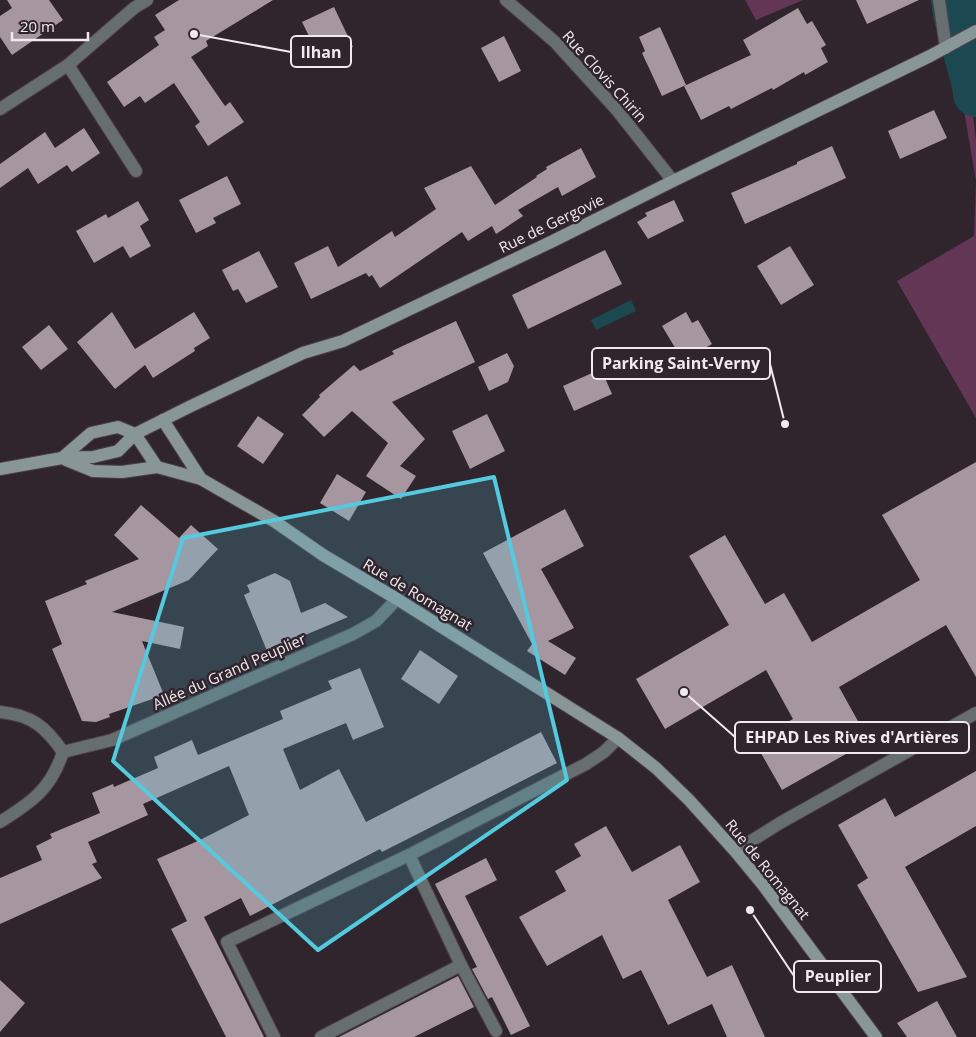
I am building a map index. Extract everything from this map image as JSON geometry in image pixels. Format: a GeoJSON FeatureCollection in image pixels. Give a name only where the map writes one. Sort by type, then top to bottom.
{"type":"FeatureCollection","features":[{"type":"Feature","properties":{"kind":"main road","name":"Rue de Gergovie"},"geometry":{"type":"LineString","coordinates":[[0,469],[62,458],[93,457],[118,451],[135,434],[163,420],[303,353],[351,337],[552,241],[973,33]]}},
{"type":"Feature","properties":{"kind":"main road","name":"Rue de Romagnat"},"geometry":{"type":"LineString","coordinates":[[163,420],[201,479]]}},
{"type":"Feature","properties":{"kind":"main road"},"geometry":{"type":"LineString","coordinates":[[62,458],[91,433],[118,427],[135,434],[157,467]]}},
{"type":"Feature","properties":{"kind":"main road","name":"Rue de Romagnat"},"geometry":{"type":"LineString","coordinates":[[62,458],[93,471],[122,472],[157,467],[201,479],[274,521],[323,556],[397,599],[618,738],[656,768],[689,800],[735,851],[763,885],[876,1037]]}},
{"type":"Feature","properties":{"kind":"street"},"geometry":{"type":"LineString","coordinates":[[0,109],[68,65],[134,8],[147,0]]}},
{"type":"Feature","properties":{"kind":"street","name":"Rue Clovis Chirin"},"geometry":{"type":"LineString","coordinates":[[506,0],[555,42],[616,109],[673,181]]}},
{"type":"Feature","properties":{"kind":"street"},"geometry":{"type":"LineString","coordinates":[[939,0],[946,48]]}},
{"type":"Feature","properties":{"kind":"street"},"geometry":{"type":"LineString","coordinates":[[68,65],[136,171]]}},
{"type":"Feature","properties":{"kind":"street","name":"Allée du Grand Peuplier"},"geometry":{"type":"LineString","coordinates":[[63,752],[112,740],[353,634],[376,621],[397,599]]}},
{"type":"Feature","properties":{"kind":"street"},"geometry":{"type":"LineString","coordinates":[[0,712],[18,714],[37,722],[52,736],[63,752],[57,770],[40,794],[0,822]]}},
{"type":"Feature","properties":{"kind":"street"},"geometry":{"type":"LineString","coordinates":[[735,851],[780,823],[976,713]]}},
{"type":"Feature","properties":{"kind":"street"},"geometry":{"type":"LineString","coordinates":[[274,1037],[227,942],[408,855],[586,764],[604,752],[618,738]]}},
{"type":"Feature","properties":{"kind":"street"},"geometry":{"type":"LineString","coordinates":[[408,855],[461,965],[496,1031]]}},
{"type":"Feature","properties":{"kind":"street"},"geometry":{"type":"LineString","coordinates":[[320,1037],[461,965]]}},
{"type":"Feature","properties":{"kind":"highlighted area"},"geometry":{"type":"Polygon","coordinates":[[[494,477],[567,780],[318,950],[113,761],[183,538],[494,477]]]}},
{"type":"Feature","properties":{"kind":"shaded area"},"geometry":{"type":"Polygon","coordinates":[[[745,0],[803,0],[756,20],[745,0]]]}},
{"type":"Feature","properties":{"kind":"shaded area"},"geometry":{"type":"Polygon","coordinates":[[[960,61],[971,97],[976,141],[976,181],[961,93],[956,80],[960,61]]]}},
{"type":"Feature","properties":{"kind":"shaded area"},"geometry":{"type":"Polygon","coordinates":[[[976,181],[976,418],[897,281],[974,236],[976,181]]]}},
{"type":"Feature","properties":{"kind":"water"},"geometry":{"type":"Polygon","coordinates":[[[631,300],[636,311],[596,330],[591,320],[631,300]]]}},
{"type":"Feature","properties":{"kind":"building"},"geometry":{"type":"Polygon","coordinates":[[[7,0],[49,0],[63,20],[12,55],[0,37],[0,16],[12,8],[7,0]]]}},
{"type":"Feature","properties":{"kind":"building"},"geometry":{"type":"Polygon","coordinates":[[[179,0],[273,0],[206,41],[208,46],[191,57],[225,106],[230,102],[244,122],[208,146],[195,126],[200,122],[174,83],[145,103],[140,96],[124,107],[107,82],[159,45],[154,37],[165,30],[155,15],[179,0]]]}},
{"type":"Feature","properties":{"kind":"building"},"geometry":{"type":"Polygon","coordinates":[[[856,0],[919,0],[867,24],[856,0]]]}},
{"type":"Feature","properties":{"kind":"building"},"geometry":{"type":"Polygon","coordinates":[[[334,7],[353,47],[322,62],[302,22],[334,7]]]}},
{"type":"Feature","properties":{"kind":"building"},"geometry":{"type":"Polygon","coordinates":[[[798,8],[807,24],[812,21],[826,45],[821,48],[828,62],[805,75],[804,72],[773,90],[772,88],[731,109],[729,106],[701,120],[684,86],[751,55],[743,40],[798,8]]]}},
{"type":"Feature","properties":{"kind":"building"},"geometry":{"type":"Polygon","coordinates":[[[660,27],[686,85],[662,96],[642,53],[645,51],[639,37],[660,27]]]}},
{"type":"Feature","properties":{"kind":"building"},"geometry":{"type":"Polygon","coordinates":[[[504,36],[521,71],[499,82],[481,48],[504,36]]]}},
{"type":"Feature","properties":{"kind":"building"},"geometry":{"type":"Polygon","coordinates":[[[934,110],[947,138],[900,159],[888,131],[934,110]]]}},
{"type":"Feature","properties":{"kind":"building"},"geometry":{"type":"Polygon","coordinates":[[[84,128],[100,153],[72,172],[67,165],[38,184],[28,168],[0,188],[0,164],[45,132],[55,148],[84,128]]]}},
{"type":"Feature","properties":{"kind":"building"},"geometry":{"type":"Polygon","coordinates":[[[832,146],[846,178],[745,224],[731,193],[797,164],[797,162],[832,146]]]}},
{"type":"Feature","properties":{"kind":"building"},"geometry":{"type":"Polygon","coordinates":[[[581,148],[596,177],[562,196],[558,187],[518,210],[523,216],[496,234],[492,226],[468,241],[462,232],[380,288],[372,275],[369,277],[366,273],[311,299],[294,263],[328,246],[338,267],[392,231],[395,237],[436,209],[424,188],[471,166],[495,205],[537,177],[547,169],[546,167],[581,148]]]}},
{"type":"Feature","properties":{"kind":"building"},"geometry":{"type":"Polygon","coordinates":[[[227,176],[241,204],[213,218],[216,223],[196,233],[179,200],[227,176]]]}},
{"type":"Feature","properties":{"kind":"building"},"geometry":{"type":"Polygon","coordinates":[[[674,200],[684,221],[648,239],[637,222],[647,216],[645,213],[674,200]]]}},
{"type":"Feature","properties":{"kind":"building"},"geometry":{"type":"Polygon","coordinates":[[[138,201],[149,220],[140,226],[151,246],[130,258],[123,246],[94,263],[76,231],[106,214],[108,218],[138,201]]]}},
{"type":"Feature","properties":{"kind":"building"},"geometry":{"type":"Polygon","coordinates":[[[790,246],[814,285],[781,305],[757,266],[790,246]]]}},
{"type":"Feature","properties":{"kind":"building"},"geometry":{"type":"Polygon","coordinates":[[[605,250],[622,284],[528,329],[512,295],[605,250]]]}},
{"type":"Feature","properties":{"kind":"building"},"geometry":{"type":"Polygon","coordinates":[[[259,251],[278,287],[246,303],[238,289],[233,291],[222,270],[259,251]]]}},
{"type":"Feature","properties":{"kind":"building"},"geometry":{"type":"Polygon","coordinates":[[[112,312],[135,349],[194,312],[210,338],[194,348],[195,351],[153,378],[145,365],[115,389],[77,342],[112,312]]]}},
{"type":"Feature","properties":{"kind":"building"},"geometry":{"type":"Polygon","coordinates":[[[686,312],[692,323],[698,320],[712,344],[683,361],[662,326],[686,312]]]}},
{"type":"Feature","properties":{"kind":"building"},"geometry":{"type":"Polygon","coordinates":[[[456,321],[475,362],[392,402],[425,439],[400,466],[416,476],[401,499],[366,476],[388,443],[352,411],[324,437],[302,415],[320,397],[319,395],[354,365],[360,371],[394,354],[392,351],[456,321]]]}},
{"type":"Feature","properties":{"kind":"building"},"geometry":{"type":"Polygon","coordinates":[[[49,325],[68,349],[41,370],[22,347],[49,325]]]}},
{"type":"Feature","properties":{"kind":"building"},"geometry":{"type":"Polygon","coordinates":[[[507,353],[514,366],[508,382],[489,391],[478,367],[507,353]]]}},
{"type":"Feature","properties":{"kind":"building"},"geometry":{"type":"Polygon","coordinates":[[[601,369],[612,394],[574,411],[563,386],[601,369]]]}},
{"type":"Feature","properties":{"kind":"building"},"geometry":{"type":"Polygon","coordinates":[[[487,414],[505,451],[470,469],[452,431],[487,414]]]}},
{"type":"Feature","properties":{"kind":"building"},"geometry":{"type":"Polygon","coordinates":[[[258,416],[284,434],[263,464],[237,446],[258,416]]]}},
{"type":"Feature","properties":{"kind":"building"},"geometry":{"type":"Polygon","coordinates":[[[976,462],[976,677],[946,625],[839,687],[869,741],[782,790],[754,741],[793,719],[766,670],[665,729],[636,679],[729,625],[689,556],[725,535],[765,604],[784,593],[812,642],[920,580],[882,515],[976,462]]]}},
{"type":"Feature","properties":{"kind":"building"},"geometry":{"type":"Polygon","coordinates":[[[337,474],[366,492],[349,521],[320,503],[337,474]]]}},
{"type":"Feature","properties":{"kind":"building"},"geometry":{"type":"Polygon","coordinates":[[[141,505],[179,538],[191,525],[218,549],[189,580],[112,612],[184,627],[180,649],[142,641],[164,695],[109,714],[110,717],[96,722],[82,721],[52,649],[62,644],[45,601],[87,584],[85,581],[139,559],[114,535],[141,505]]]}},
{"type":"Feature","properties":{"kind":"building"},"geometry":{"type":"Polygon","coordinates":[[[565,509],[584,546],[541,569],[574,628],[548,641],[576,658],[565,675],[527,651],[532,644],[483,553],[565,509]]]}},
{"type":"Feature","properties":{"kind":"building"},"geometry":{"type":"Polygon","coordinates":[[[275,573],[290,581],[301,613],[325,603],[348,617],[267,651],[244,595],[250,592],[247,585],[275,573]]]}},
{"type":"Feature","properties":{"kind":"building"},"geometry":{"type":"Polygon","coordinates":[[[420,650],[458,676],[439,704],[401,679],[420,650]]]}},
{"type":"Feature","properties":{"kind":"building"},"geometry":{"type":"Polygon","coordinates":[[[360,668],[384,727],[353,740],[346,723],[283,749],[300,790],[339,769],[366,822],[541,732],[557,763],[382,852],[380,849],[250,916],[241,898],[204,917],[264,1037],[226,1037],[171,929],[187,921],[157,859],[249,815],[229,766],[143,804],[148,815],[88,842],[97,862],[92,864],[102,878],[0,924],[0,878],[42,860],[36,846],[52,838],[50,834],[100,813],[92,793],[113,784],[114,787],[158,768],[154,757],[192,740],[198,755],[283,719],[280,711],[332,689],[328,681],[360,668]]]}},
{"type":"Feature","properties":{"kind":"building"},"geometry":{"type":"Polygon","coordinates":[[[976,771],[976,826],[905,867],[967,977],[918,992],[857,885],[868,878],[838,825],[885,798],[895,817],[976,771]]]}},
{"type":"Feature","properties":{"kind":"building"},"geometry":{"type":"Polygon","coordinates":[[[606,826],[632,872],[680,845],[700,882],[668,900],[707,977],[732,965],[765,1037],[727,1037],[712,1004],[668,1025],[641,970],[623,979],[602,935],[547,966],[519,917],[566,891],[555,871],[581,856],[574,844],[606,826]]]}},
{"type":"Feature","properties":{"kind":"building"},"geometry":{"type":"Polygon","coordinates":[[[486,858],[497,880],[465,896],[530,1026],[511,1035],[492,997],[488,999],[472,969],[477,967],[435,884],[486,858]]]}},
{"type":"Feature","properties":{"kind":"building"},"geometry":{"type":"Polygon","coordinates":[[[458,976],[474,1007],[414,1037],[339,1037],[458,976]]]}},
{"type":"Feature","properties":{"kind":"building"},"geometry":{"type":"Polygon","coordinates":[[[0,980],[25,1003],[0,1032],[0,980]]]}},
{"type":"Feature","properties":{"kind":"building"},"geometry":{"type":"Polygon","coordinates":[[[937,1001],[957,1037],[907,1037],[897,1023],[937,1001]]]}},
{"type":"Feature","properties":{"kind":"waterway"},"geometry":{"type":"LineString","coordinates":[[954,0],[976,94]]}},
{"type":"Feature","properties":{"kind":"place","name":"Ilhan"},"geometry":{"type":"Point","coordinates":[194,34]}},
{"type":"Feature","properties":{"kind":"place","name":"Parking Saint-Verny"},"geometry":{"type":"Point","coordinates":[785,424]}},
{"type":"Feature","properties":{"kind":"place","name":"EHPAD Les Rives d'Artières"},"geometry":{"type":"Point","coordinates":[684,692]}},
{"type":"Feature","properties":{"kind":"place","name":"Peuplier"},"geometry":{"type":"Point","coordinates":[750,910]}}]}
